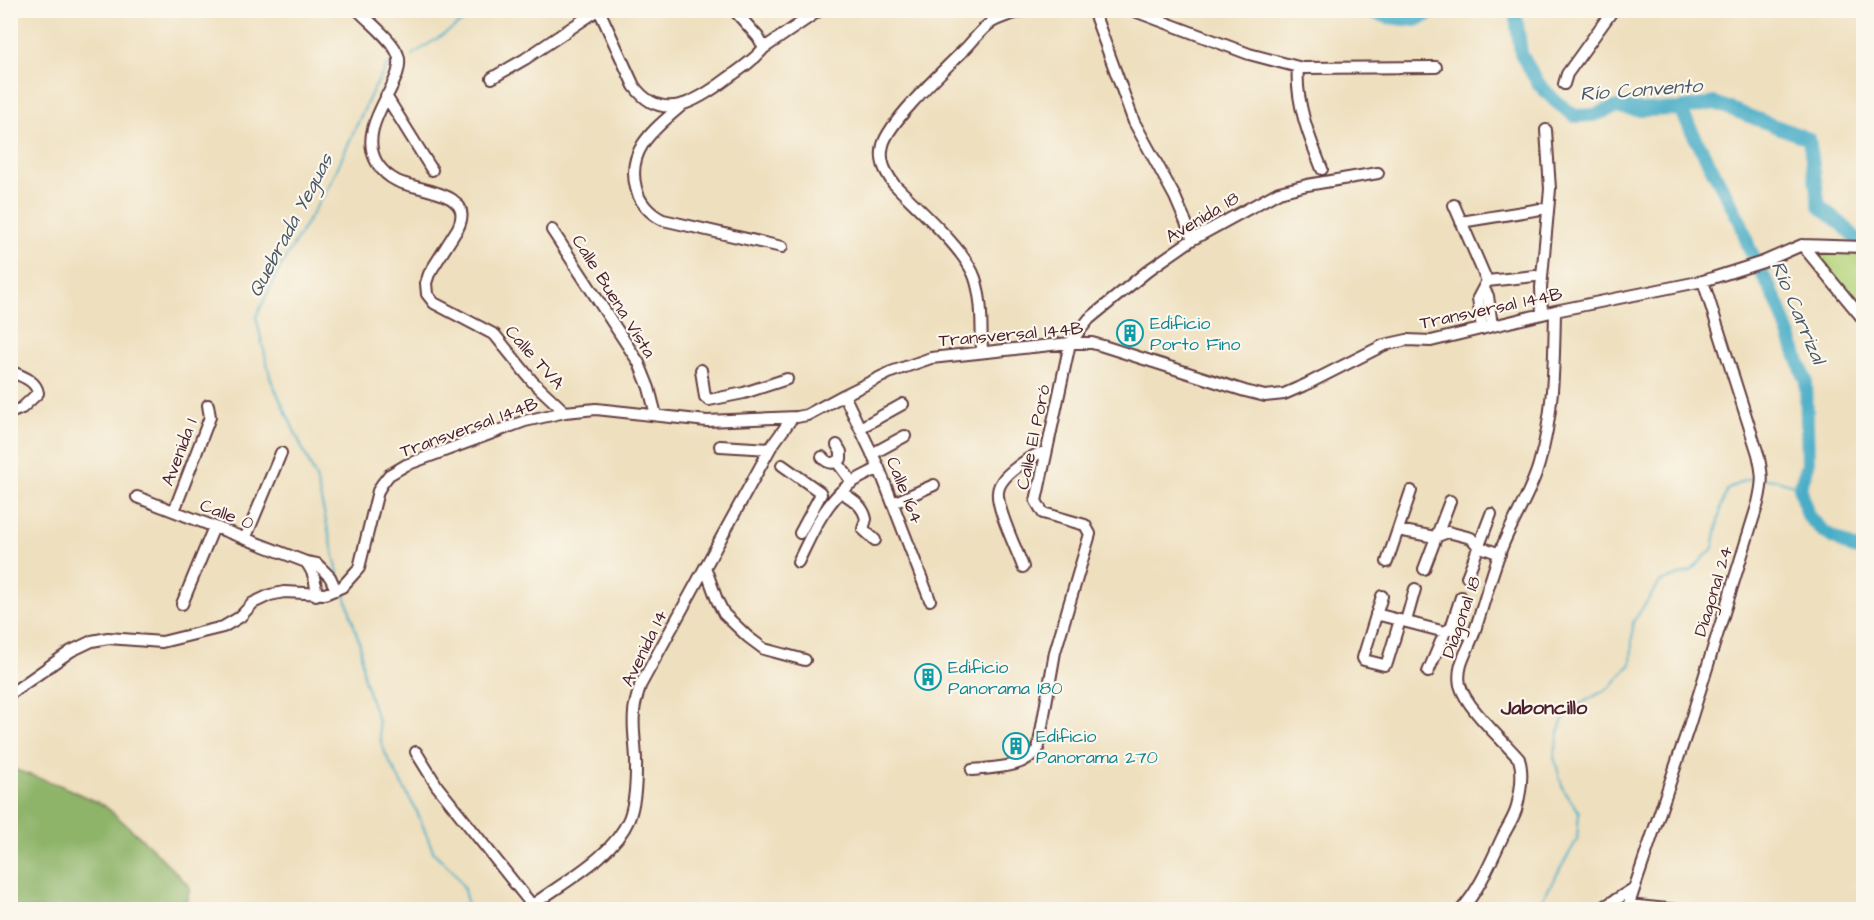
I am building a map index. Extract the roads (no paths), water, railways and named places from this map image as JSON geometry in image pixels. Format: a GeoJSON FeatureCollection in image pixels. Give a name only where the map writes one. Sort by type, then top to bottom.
{"type":"FeatureCollection","features":[{"type":"Feature","properties":{"kind":"street","name":"Calle TVA"},"geometry":{"type":"LineString","coordinates":[[358,10],[388,41],[399,57],[399,69],[372,131],[372,149],[377,162],[388,176],[399,182],[441,194],[456,201],[463,211],[458,228],[429,274],[426,283],[427,294],[434,303],[495,335],[532,381],[565,412]]}},
{"type":"Feature","properties":{"kind":"street"},"geometry":{"type":"LineString","coordinates":[[492,78],[598,10],[639,94],[654,103],[681,106]]}},
{"type":"Feature","properties":{"kind":"street"},"geometry":{"type":"LineString","coordinates":[[734,10],[758,37],[764,48]]}},
{"type":"Feature","properties":{"kind":"street"},"geometry":{"type":"LineString","coordinates":[[782,247],[663,220],[655,216],[640,200],[633,178],[634,162],[652,133],[681,106],[697,100],[716,88],[764,48],[820,10]]}},
{"type":"Feature","properties":{"kind":"street"},"geometry":{"type":"LineString","coordinates":[[982,352],[980,301],[975,278],[970,268],[956,248],[893,183],[884,170],[881,157],[890,131],[929,86],[991,22],[1026,10]]}},
{"type":"Feature","properties":{"kind":"street"},"geometry":{"type":"LineString","coordinates":[[1093,10],[1134,122],[1175,198],[1193,239]]}},
{"type":"Feature","properties":{"kind":"street"},"geometry":{"type":"LineString","coordinates":[[1132,10],[1249,54],[1298,67],[1436,67]]}},
{"type":"Feature","properties":{"kind":"street"},"geometry":{"type":"LineString","coordinates":[[1564,84],[1567,74],[1613,10]]}},
{"type":"Feature","properties":{"kind":"street"},"geometry":{"type":"LineString","coordinates":[[1298,67],[1299,99],[1322,169]]}},
{"type":"Feature","properties":{"kind":"street"},"geometry":{"type":"LineString","coordinates":[[386,96],[432,170]]}},
{"type":"Feature","properties":{"kind":"street"},"geometry":{"type":"LineString","coordinates":[[1542,314],[1541,288],[1550,189],[1546,130]]}},
{"type":"Feature","properties":{"kind":"street","name":"Avenida 18"},"geometry":{"type":"LineString","coordinates":[[1070,343],[1089,319],[1150,269],[1193,239],[1279,192],[1378,173]]}},
{"type":"Feature","properties":{"kind":"street"},"geometry":{"type":"LineString","coordinates":[[1454,205],[1485,285],[1478,298],[1487,327]]}},
{"type":"Feature","properties":{"kind":"street"},"geometry":{"type":"LineString","coordinates":[[1461,222],[1541,209]]}},
{"type":"Feature","properties":{"kind":"street","name":"Calle Buena Vista"},"geometry":{"type":"LineString","coordinates":[[552,230],[639,363],[656,415]]}},
{"type":"Feature","properties":{"kind":"street"},"geometry":{"type":"LineString","coordinates":[[1802,245],[1863,320]]}},
{"type":"Feature","properties":{"kind":"street","name":"Transversal 144B"},"geometry":{"type":"LineString","coordinates":[[10,694],[71,651],[92,641],[108,638],[162,642],[223,627],[240,618],[253,603],[270,595],[284,592],[316,595],[336,590],[349,582],[359,568],[378,491],[390,475],[406,465],[525,421],[565,412],[596,409],[707,421],[807,416],[844,394],[891,372],[931,358],[1070,343],[1103,345],[1171,372],[1245,392],[1265,396],[1284,394],[1384,345],[1407,340],[1431,341],[1555,311],[1703,281],[1742,270],[1802,245],[1860,247]]}},
{"type":"Feature","properties":{"kind":"street"},"geometry":{"type":"LineString","coordinates":[[1485,285],[1535,276]]}},
{"type":"Feature","properties":{"kind":"street","name":"Diagonal 24"},"geometry":{"type":"LineString","coordinates":[[1628,907],[1692,715],[1763,482],[1758,454],[1703,281]]}},
{"type":"Feature","properties":{"kind":"street","name":"Diagonal 18"},"geometry":{"type":"LineString","coordinates":[[1461,909],[1482,880],[1516,812],[1522,769],[1519,759],[1473,708],[1461,687],[1459,670],[1473,636],[1500,554],[1539,466],[1549,420],[1554,371],[1555,311]]}},
{"type":"Feature","properties":{"kind":"street","name":"Calle El Poró"},"geometry":{"type":"LineString","coordinates":[[972,770],[1020,764],[1038,749],[1055,652],[1090,534],[1085,525],[1043,513],[1036,501],[1070,343]]}},
{"type":"Feature","properties":{"kind":"street"},"geometry":{"type":"LineString","coordinates":[[701,370],[705,396],[709,400],[744,393],[786,379]]}},
{"type":"Feature","properties":{"kind":"street"},"geometry":{"type":"LineString","coordinates":[[10,371],[31,381],[37,387],[38,393],[22,408],[10,413]]}},
{"type":"Feature","properties":{"kind":"street","name":"Calle 164"},"geometry":{"type":"LineString","coordinates":[[844,394],[879,468],[930,600]]}},
{"type":"Feature","properties":{"kind":"street"},"geometry":{"type":"LineString","coordinates":[[860,428],[903,404]]}},
{"type":"Feature","properties":{"kind":"street","name":"Avenida 1"},"geometry":{"type":"LineString","coordinates":[[174,511],[210,417],[208,405]]}},
{"type":"Feature","properties":{"kind":"street","name":"Avenida 14"},"geometry":{"type":"LineString","coordinates":[[529,907],[589,866],[608,849],[628,820],[633,807],[636,767],[634,713],[640,686],[770,449],[792,418]]}},
{"type":"Feature","properties":{"kind":"street"},"geometry":{"type":"LineString","coordinates":[[872,454],[905,436]]}},
{"type":"Feature","properties":{"kind":"street"},"geometry":{"type":"LineString","coordinates":[[822,457],[830,464],[837,462],[842,456],[837,445]]}},
{"type":"Feature","properties":{"kind":"street"},"geometry":{"type":"LineString","coordinates":[[720,446],[770,449]]}},
{"type":"Feature","properties":{"kind":"street"},"geometry":{"type":"LineString","coordinates":[[1023,567],[999,504],[998,492],[1002,481],[1013,470],[1034,454],[1046,452]]}},
{"type":"Feature","properties":{"kind":"street"},"geometry":{"type":"LineString","coordinates":[[245,539],[280,453]]}},
{"type":"Feature","properties":{"kind":"street"},"geometry":{"type":"LineString","coordinates":[[837,462],[852,482]]}},
{"type":"Feature","properties":{"kind":"street"},"geometry":{"type":"LineString","coordinates":[[782,465],[821,494],[805,531],[798,562]]}},
{"type":"Feature","properties":{"kind":"street"},"geometry":{"type":"LineString","coordinates":[[805,531],[823,515],[852,482],[879,468]]}},
{"type":"Feature","properties":{"kind":"street"},"geometry":{"type":"LineString","coordinates":[[892,503],[934,485]]}},
{"type":"Feature","properties":{"kind":"street"},"geometry":{"type":"LineString","coordinates":[[841,492],[858,503],[866,519],[862,529],[875,540]]}},
{"type":"Feature","properties":{"kind":"street"},"geometry":{"type":"LineString","coordinates":[[1387,561],[1411,492]]}},
{"type":"Feature","properties":{"kind":"street","name":"Calle 0"},"geometry":{"type":"LineString","coordinates":[[137,497],[306,562],[317,564],[324,570],[336,590]]}},
{"type":"Feature","properties":{"kind":"street"},"geometry":{"type":"LineString","coordinates":[[1424,569],[1450,501]]}},
{"type":"Feature","properties":{"kind":"street"},"geometry":{"type":"LineString","coordinates":[[1467,577],[1491,514]]}},
{"type":"Feature","properties":{"kind":"street"},"geometry":{"type":"LineString","coordinates":[[182,604],[214,527]]}},
{"type":"Feature","properties":{"kind":"street"},"geometry":{"type":"LineString","coordinates":[[1398,530],[1435,537],[1448,532],[1471,538],[1478,546],[1500,554]]}},
{"type":"Feature","properties":{"kind":"street"},"geometry":{"type":"LineString","coordinates":[[306,562],[312,570],[316,583],[316,595]]}},
{"type":"Feature","properties":{"kind":"street"},"geometry":{"type":"LineString","coordinates":[[705,567],[724,614],[748,637],[764,649],[805,660]]}},
{"type":"Feature","properties":{"kind":"street"},"geometry":{"type":"LineString","coordinates":[[1382,596],[1363,658],[1384,665],[1387,663],[1415,589]]}},
{"type":"Feature","properties":{"kind":"street"},"geometry":{"type":"LineString","coordinates":[[1428,672],[1461,597]]}},
{"type":"Feature","properties":{"kind":"street"},"geometry":{"type":"LineString","coordinates":[[1376,614],[1473,636]]}},
{"type":"Feature","properties":{"kind":"street"},"geometry":{"type":"LineString","coordinates":[[416,752],[437,786],[529,907]]}},
{"type":"Feature","properties":{"kind":"street"},"geometry":{"type":"LineString","coordinates":[[1599,909],[1633,889]]}},
{"type":"Feature","properties":{"kind":"street"},"geometry":{"type":"LineString","coordinates":[[1628,907],[1677,909]]}},
{"type":"Feature","properties":{"kind":"waterway","name":"Quebrada Yeguas"},"geometry":{"type":"LineString","coordinates":[[412,55],[481,10]]}},
{"type":"Feature","properties":{"kind":"waterway","name":"Río Convento"},"geometry":{"type":"LineString","coordinates":[[1365,10],[1388,17],[1416,20],[1437,10]]}},
{"type":"Feature","properties":{"kind":"waterway","name":"Río Convento"},"geometry":{"type":"LineString","coordinates":[[1515,10],[1521,54],[1538,83],[1555,101],[1575,116],[1594,115],[1616,107],[1640,110],[1680,109],[1715,103],[1809,139],[1819,206],[1843,225],[1864,247]]}},
{"type":"Feature","properties":{"kind":"waterway","name":"Quebrada Yeguas"},"geometry":{"type":"LineString","coordinates":[[339,577],[316,478],[271,380],[256,317],[282,264],[331,182],[371,94],[387,66],[393,63]]}},
{"type":"Feature","properties":{"kind":"waterway","name":"Río Carrizal"},"geometry":{"type":"LineString","coordinates":[[1680,109],[1741,223],[1749,248],[1778,304],[1806,381],[1808,465],[1800,487],[1808,516],[1824,532],[1851,547],[1864,551]]}},
{"type":"Feature","properties":{"kind":"waterway"},"geometry":{"type":"LineString","coordinates":[[1536,910],[1577,840],[1579,812],[1563,789],[1554,757],[1561,723],[1571,709],[1609,688],[1631,664],[1633,622],[1660,582],[1691,571],[1713,548],[1721,507],[1727,490],[1745,480],[1757,478]]}},
{"type":"Feature","properties":{"kind":"waterway"},"geometry":{"type":"LineString","coordinates":[[1766,479],[1800,487]]}},
{"type":"Feature","properties":{"kind":"waterway","name":"Quebrada Yeguas"},"geometry":{"type":"LineString","coordinates":[[345,595],[360,645],[364,679],[386,755],[417,812],[434,853],[453,871],[463,886],[469,910]]}},
{"type":"Feature","properties":{"kind":"place","name":"Edificio Porto Fino"},"geometry":{"type":"Point","coordinates":[1130,333]}},
{"type":"Feature","properties":{"kind":"place","name":"Edificio Panorama 180"},"geometry":{"type":"Point","coordinates":[928,677]}},
{"type":"Feature","properties":{"kind":"place","name":"Edificio Panorama 270"},"geometry":{"type":"Point","coordinates":[1016,746]}},
{"type":"Feature","properties":{"kind":"district","name":"Jaboncillo"},"geometry":{"type":"Point","coordinates":[1544,707]}}]}
